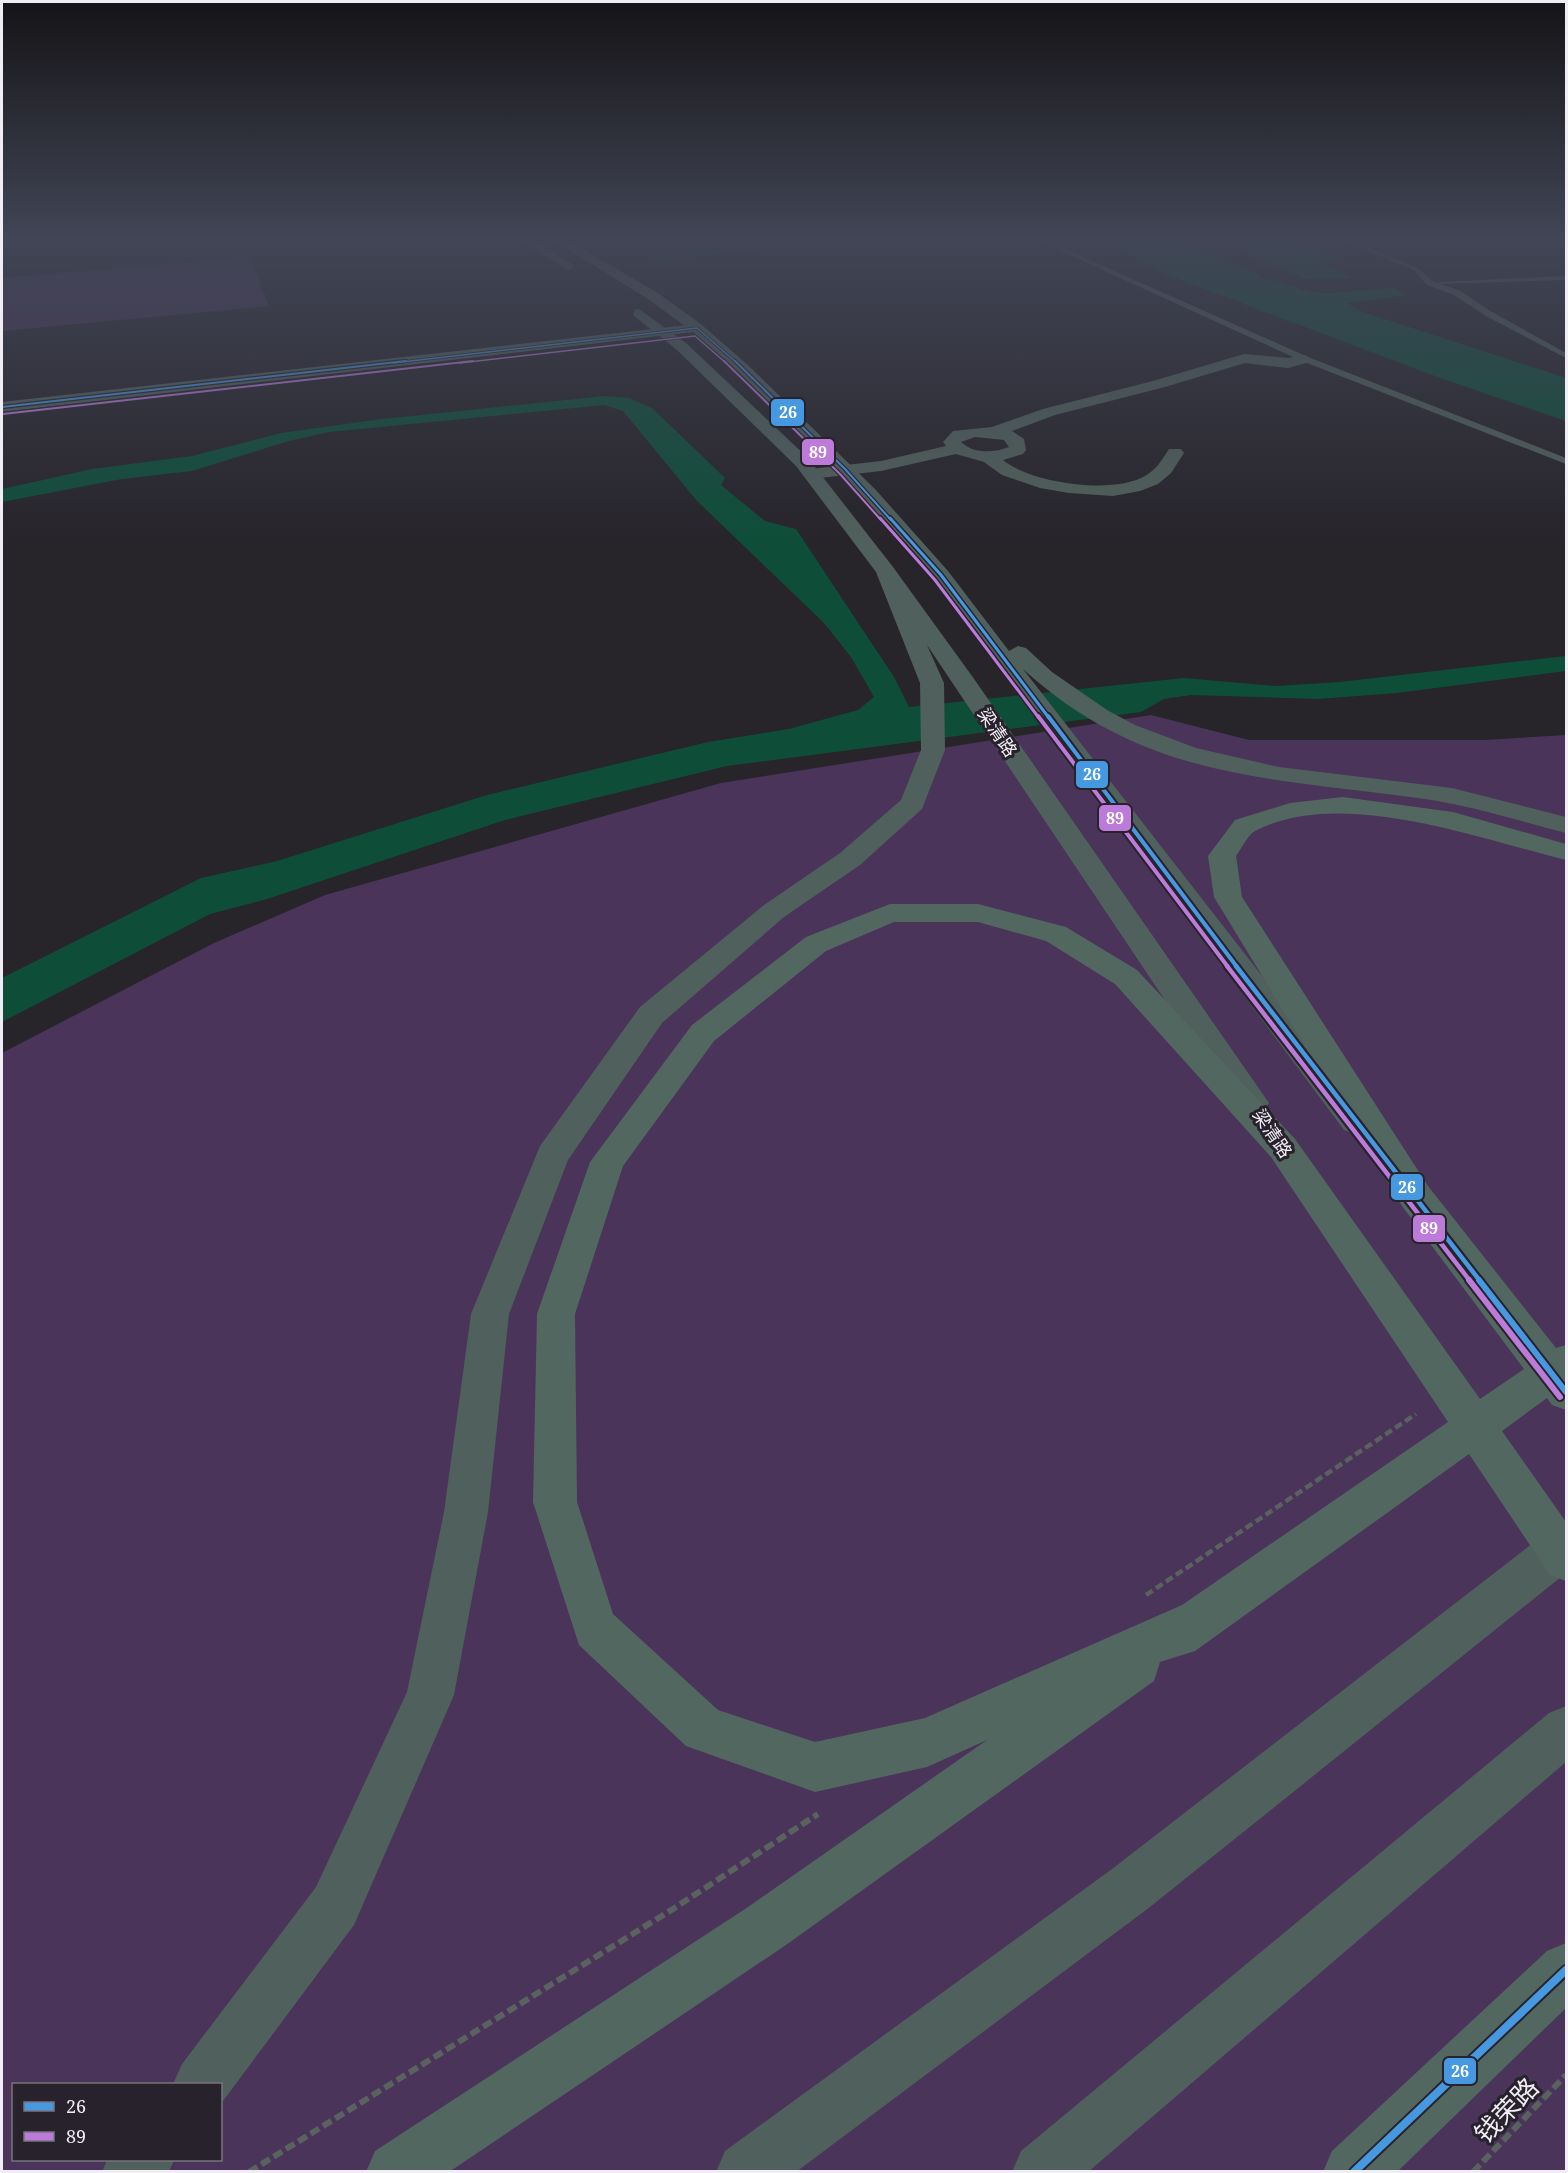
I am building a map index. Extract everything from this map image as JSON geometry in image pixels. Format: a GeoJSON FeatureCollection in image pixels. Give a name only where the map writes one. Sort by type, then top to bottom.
{"type":"FeatureCollection","features":[{"type":"Feature","properties":{"kind":"highway"},"geometry":{"type":"LineString","coordinates":[[1566,852],[1453,820],[1343,805],[1290,811],[1244,826],[1222,856],[1228,897],[1415,1196],[1566,1392]]}},
{"type":"Feature","properties":{"kind":"highway"},"geometry":{"type":"LineString","coordinates":[[1197,1622],[927,1742],[815,1767],[703,1729],[596,1629],[555,1502],[556,1314],[607,1162],[703,1033],[816,944],[890,913],[978,913],[1056,934],[1126,977],[1283,1148]]}},
{"type":"Feature","properties":{"kind":"highway","name":"梁清路"},"geometry":{"type":"LineString","coordinates":[[1283,1148],[1566,1559]]}},
{"type":"Feature","properties":{"kind":"highway"},"geometry":{"type":"LineString","coordinates":[[396,2172],[767,1926],[1566,1362]]}},
{"type":"Feature","properties":{"kind":"highway"},"geometry":{"type":"LineString","coordinates":[[1353,2172],[1566,1970]]}},
{"type":"Feature","properties":{"kind":"main road","name":"梁清路"},"geometry":{"type":"LineString","coordinates":[[670,338],[786,447],[811,474],[886,571],[964,681],[1283,1148]]}},
{"type":"Feature","properties":{"kind":"main road"},"geometry":{"type":"LineString","coordinates":[[709,338],[744,369],[845,470],[952,589],[1051,684],[1110,723],[1177,752],[1255,771],[1451,796],[1566,825]]}},
{"type":"Feature","properties":{"kind":"main road"},"geometry":{"type":"LineString","coordinates":[[203,2083],[335,1906],[430,1695],[466,1512],[490,1314],[552,1155],[651,1015],[774,911],[850,859],[913,803],[933,750],[932,683],[886,571]]}},
{"type":"Feature","properties":{"kind":"main road"},"geometry":{"type":"LineString","coordinates":[[952,589],[1063,740],[1415,1196]]}},
{"type":"Feature","properties":{"kind":"main road"},"geometry":{"type":"LineString","coordinates":[[746,2172],[1131,1888],[1566,1545]]}},
{"type":"Feature","properties":{"kind":"main road"},"geometry":{"type":"LineString","coordinates":[[1042,2172],[1566,1730]]}},
{"type":"Feature","properties":{"kind":"main road"},"geometry":{"type":"LineString","coordinates":[[132,2172],[143,2161]]}},
{"type":"Feature","properties":{"kind":"street"},"geometry":{"type":"LineString","coordinates":[[2,407],[607,338]]}},
{"type":"Feature","properties":{"kind":"street"},"geometry":{"type":"LineString","coordinates":[[1244,358],[1235,351],[1258,338]]}},
{"type":"Feature","properties":{"kind":"street"},"geometry":{"type":"LineString","coordinates":[[994,432],[1049,412],[1159,384],[1244,358],[1288,363],[1305,359]]}},
{"type":"Feature","properties":{"kind":"street"},"geometry":{"type":"LineString","coordinates":[[811,474],[881,466],[957,449],[989,457],[1006,455],[1017,450],[1018,443],[1010,436],[994,432],[975,432],[959,435],[952,442],[957,449]]}},
{"type":"Feature","properties":{"kind":"street"},"geometry":{"type":"LineString","coordinates":[[989,457],[1010,472],[1063,487],[1102,492],[1144,483],[1164,470],[1175,453]]}},
{"type":"Feature","properties":{"kind":"lane"},"geometry":{"type":"LineString","coordinates":[[1260,338],[1305,359],[1566,461]]}},
{"type":"Feature","properties":{"kind":"lane"},"geometry":{"type":"LineString","coordinates":[[1534,338],[1566,356]]}},
{"type":"Feature","properties":{"kind":"path","name":"钱荣路"},"geometry":{"type":"LineString","coordinates":[[1473,2172],[1566,2075]]}},
{"type":"Feature","properties":{"kind":"shaded area"},"geometry":{"type":"Polygon","coordinates":[[[1335,338],[1444,338],[1566,378],[1566,421],[1440,378],[1335,338]]]}},
{"type":"Feature","properties":{"kind":"shaded area"},"geometry":{"type":"Polygon","coordinates":[[[605,396],[629,398],[652,408],[725,478],[721,485],[765,521],[796,529],[894,677],[909,707],[1184,678],[1275,686],[1340,682],[1566,656],[1566,671],[1397,693],[1318,699],[1191,695],[1164,699],[1141,712],[727,766],[505,820],[267,899],[210,914],[2,1022],[2,978],[201,878],[277,861],[487,795],[708,742],[789,729],[858,710],[874,697],[851,657],[824,623],[697,501],[623,411],[604,405],[329,432],[289,441],[192,471],[122,479],[2,502],[2,489],[92,469],[192,456],[281,433],[382,419],[605,396]]]}},
{"type":"Feature","properties":{"kind":"shaded area"},"geometry":{"type":"Polygon","coordinates":[[[1151,715],[1249,740],[1484,740],[1566,735],[1566,2171],[2,2172],[2,1053],[214,943],[325,895],[721,783],[1151,715]]]}},
{"type":"Feature","properties":{"kind":"transit line","name":"26"},"geometry":{"type":"LineString","coordinates":[[2,407],[605,338]]}},
{"type":"Feature","properties":{"kind":"transit line","name":"89"},"geometry":{"type":"LineString","coordinates":[[3,414],[674,338]]}},
{"type":"Feature","properties":{"kind":"transit line","name":"89"},"geometry":{"type":"LineString","coordinates":[[698,338],[739,374],[840,474],[935,580],[1257,1006],[1560,1397]]}},
{"type":"Feature","properties":{"kind":"transit line","name":"26"},"geometry":{"type":"LineString","coordinates":[[709,338],[744,369],[845,469],[941,575],[1263,1001],[1566,1392]]}},
{"type":"Feature","properties":{"kind":"transit line","name":"26"},"geometry":{"type":"LineString","coordinates":[[1354,2172],[1566,1970]]}}]}
